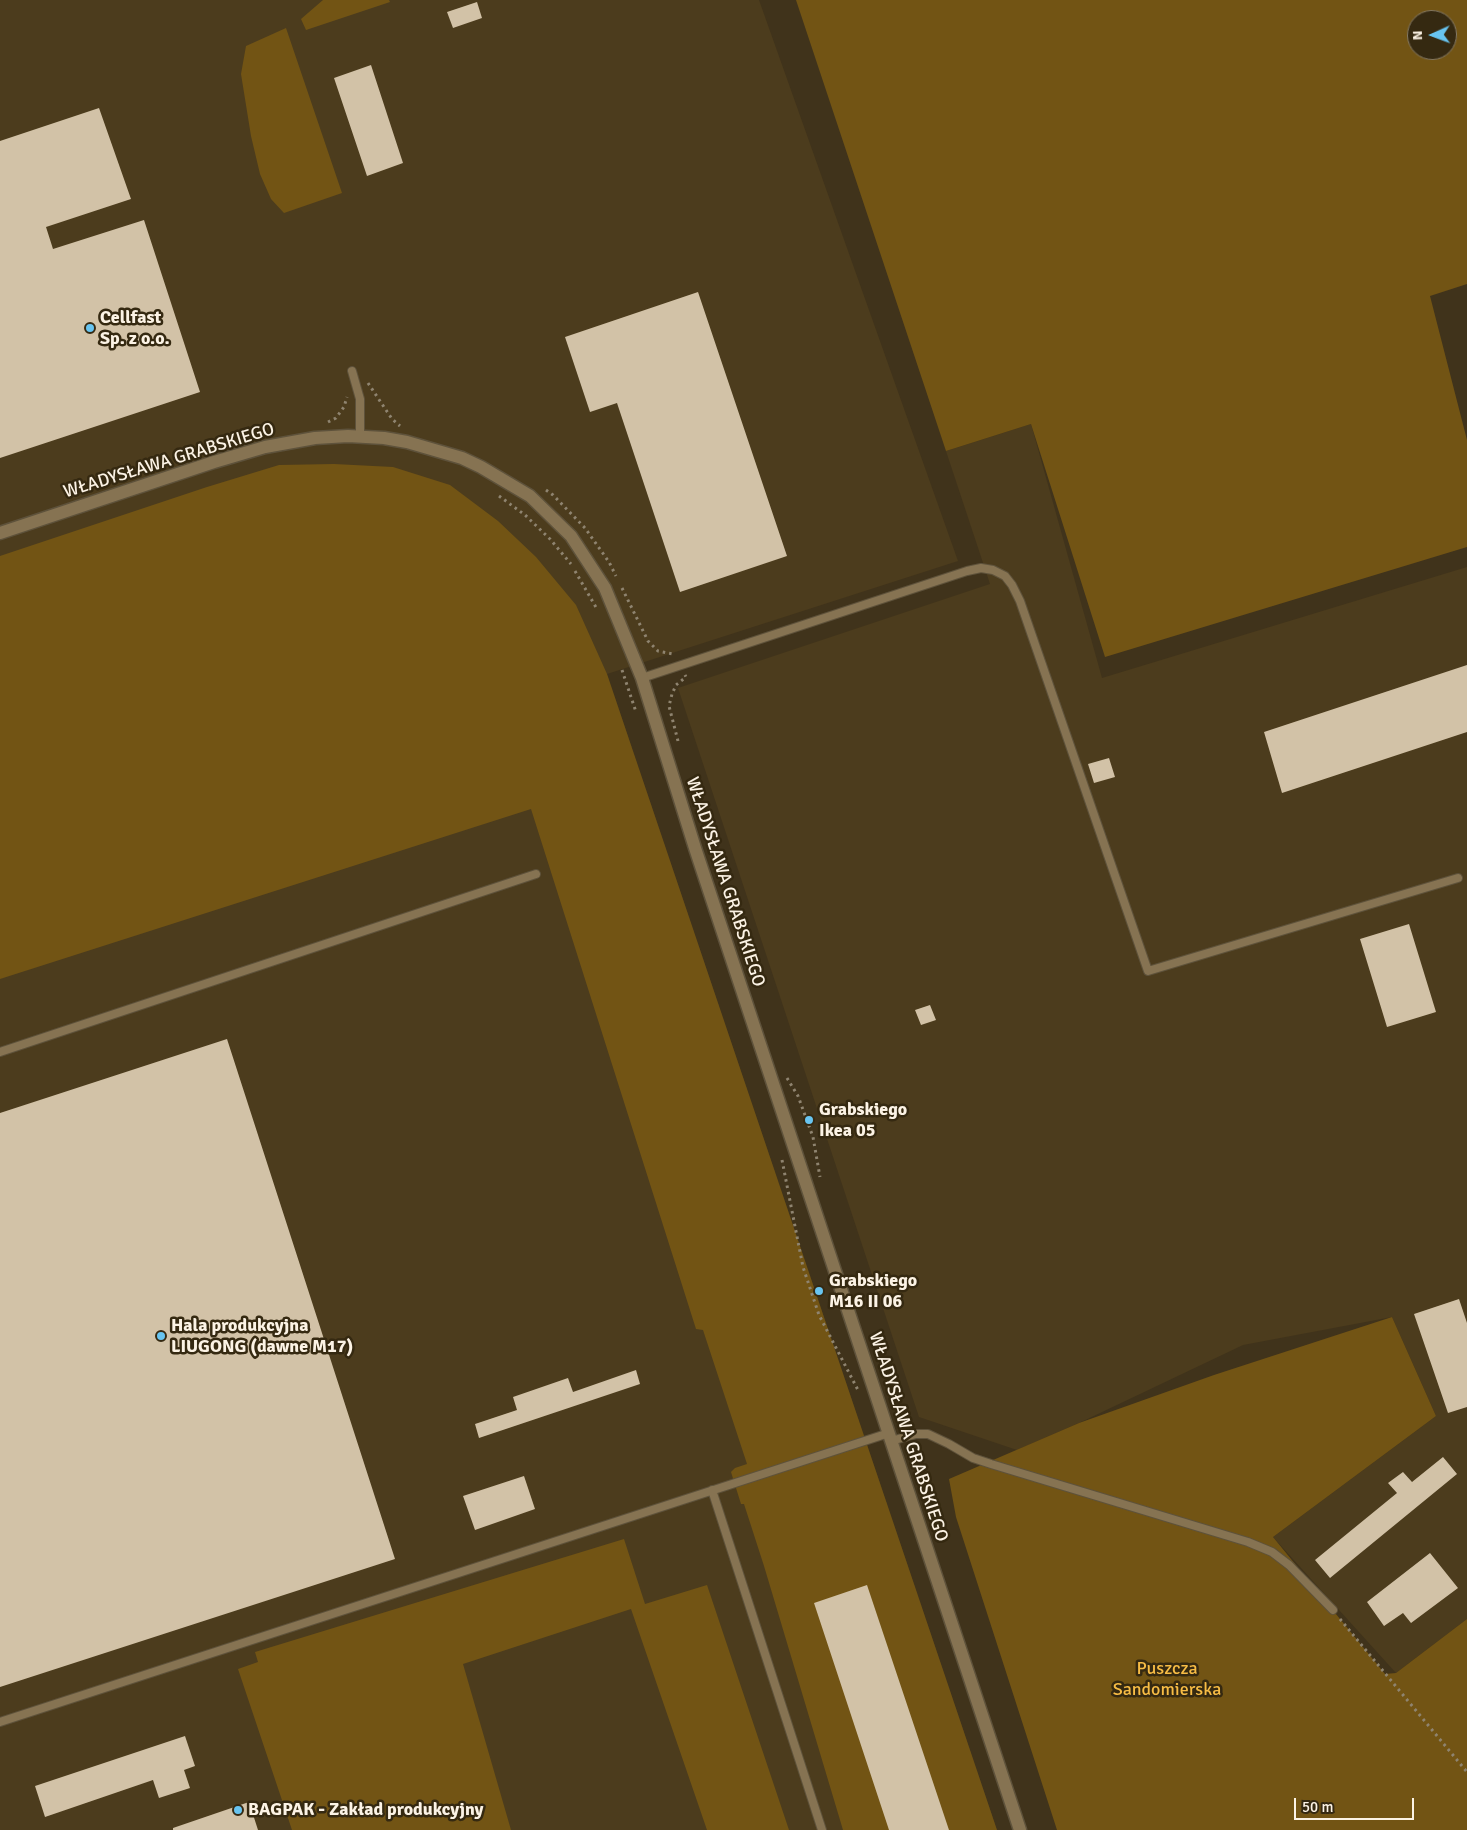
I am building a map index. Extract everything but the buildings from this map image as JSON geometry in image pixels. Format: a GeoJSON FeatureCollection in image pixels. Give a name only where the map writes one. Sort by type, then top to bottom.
{"type":"FeatureCollection","features":[{"type":"Feature","properties":{"kind":"street","name":"WŁADYSŁAWA GRABSKIEGO"},"geometry":{"type":"LineString","coordinates":[[0,533],[214,462],[266,447],[315,438],[360,437],[407,442],[462,458],[530,496],[571,536],[605,588],[642,678],[698,857],[1020,1830]]}},
{"type":"Feature","properties":{"kind":"lane"},"geometry":{"type":"LineString","coordinates":[[352,371],[356,380],[361,411],[360,437]]}},
{"type":"Feature","properties":{"kind":"lane"},"geometry":{"type":"LineString","coordinates":[[642,678],[967,571],[981,568],[994,570],[1005,576],[1020,600],[1148,971],[1458,878]]}},
{"type":"Feature","properties":{"kind":"lane"},"geometry":{"type":"LineString","coordinates":[[0,1052],[536,874]]}},
{"type":"Feature","properties":{"kind":"lane"},"geometry":{"type":"LineString","coordinates":[[0,1722],[712,1490],[890,1437],[916,1434],[928,1434],[973,1458],[991,1464],[1248,1542],[1272,1552],[1288,1565],[1333,1610]]}},
{"type":"Feature","properties":{"kind":"lane"},"geometry":{"type":"LineString","coordinates":[[712,1490],[822,1830]]}},
{"type":"Feature","properties":{"kind":"path"},"geometry":{"type":"LineString","coordinates":[[356,380],[367,377],[368,384],[381,404],[392,419],[401,427]]}},
{"type":"Feature","properties":{"kind":"path"},"geometry":{"type":"LineString","coordinates":[[498,494],[525,515],[550,539],[569,562],[587,590],[599,614]]}},
{"type":"Feature","properties":{"kind":"path"},"geometry":{"type":"LineString","coordinates":[[621,667],[639,721]]}},
{"type":"Feature","properties":{"kind":"path"},"geometry":{"type":"LineString","coordinates":[[781,1154],[803,1267],[819,1315],[860,1393]]}},
{"type":"Feature","properties":{"kind":"path"},"geometry":{"type":"LineString","coordinates":[[1333,1610],[1467,1772]]}},
{"type":"Feature","properties":{"kind":"shaded area"},"geometry":{"type":"Polygon","coordinates":[[[0,0],[759,0],[958,561],[607,674],[997,1830],[0,1830],[0,0]]]}},
{"type":"Feature","properties":{"kind":"shaded area"},"geometry":{"type":"Polygon","coordinates":[[[1031,424],[1102,678],[1467,567],[1467,1619],[1396,1673],[1273,1537],[1436,1416],[1392,1317],[1243,1345],[1079,1423],[1017,1450],[919,1417],[678,688],[990,584],[946,451],[1031,424]]]}},
{"type":"Feature","properties":{"kind":"green space"},"geometry":{"type":"Polygon","coordinates":[[[323,0],[389,0],[390,2],[306,30],[301,19],[323,0]]]}},
{"type":"Feature","properties":{"kind":"green space"},"geometry":{"type":"Polygon","coordinates":[[[796,0],[1467,0],[1467,284],[1430,296],[1467,440],[1467,547],[1105,657],[1031,424],[946,451],[796,0]]]}},
{"type":"Feature","properties":{"kind":"green space"},"geometry":{"type":"Polygon","coordinates":[[[286,28],[342,193],[284,213],[271,199],[260,174],[251,136],[241,74],[246,46],[286,28]]]}},
{"type":"Feature","properties":{"kind":"green space"},"geometry":{"type":"Polygon","coordinates":[[[334,464],[393,467],[450,485],[498,521],[536,557],[576,605],[607,674],[997,1830],[843,1830],[764,1566],[744,1504],[741,1504],[731,1472],[735,1468],[747,1464],[703,1330],[696,1329],[531,809],[0,979],[0,556],[279,465],[334,464]]]}},
{"type":"Feature","properties":{"kind":"green space","name":"Puszcza Sandomierska"},"geometry":{"type":"Polygon","coordinates":[[[1392,1317],[1436,1416],[1273,1537],[1385,1674],[1396,1673],[1467,1619],[1467,1830],[1057,1830],[956,1517],[949,1479],[1079,1423],[1214,1375],[1392,1317]]]}},
{"type":"Feature","properties":{"kind":"green space"},"geometry":{"type":"Polygon","coordinates":[[[624,1539],[645,1604],[707,1585],[789,1830],[707,1830],[631,1609],[463,1664],[511,1830],[292,1830],[238,1669],[258,1662],[255,1652],[624,1539]]]}},
{"type":"Feature","properties":{"kind":"place","name":"Cellfast Sp. z o.o."},"geometry":{"type":"Point","coordinates":[90,328]}},
{"type":"Feature","properties":{"kind":"place","name":"Grabskiego Ikea 05"},"geometry":{"type":"Point","coordinates":[809,1120]}},
{"type":"Feature","properties":{"kind":"place","name":"Grabskiego M16 II 06"},"geometry":{"type":"Point","coordinates":[819,1291]}},
{"type":"Feature","properties":{"kind":"place","name":"Hala produkcyjna LIUGONG (dawne M17)"},"geometry":{"type":"Point","coordinates":[161,1336]}},
{"type":"Feature","properties":{"kind":"place","name":"BAGPAK - Zakład produkcyjny"},"geometry":{"type":"Point","coordinates":[238,1810]}}]}
